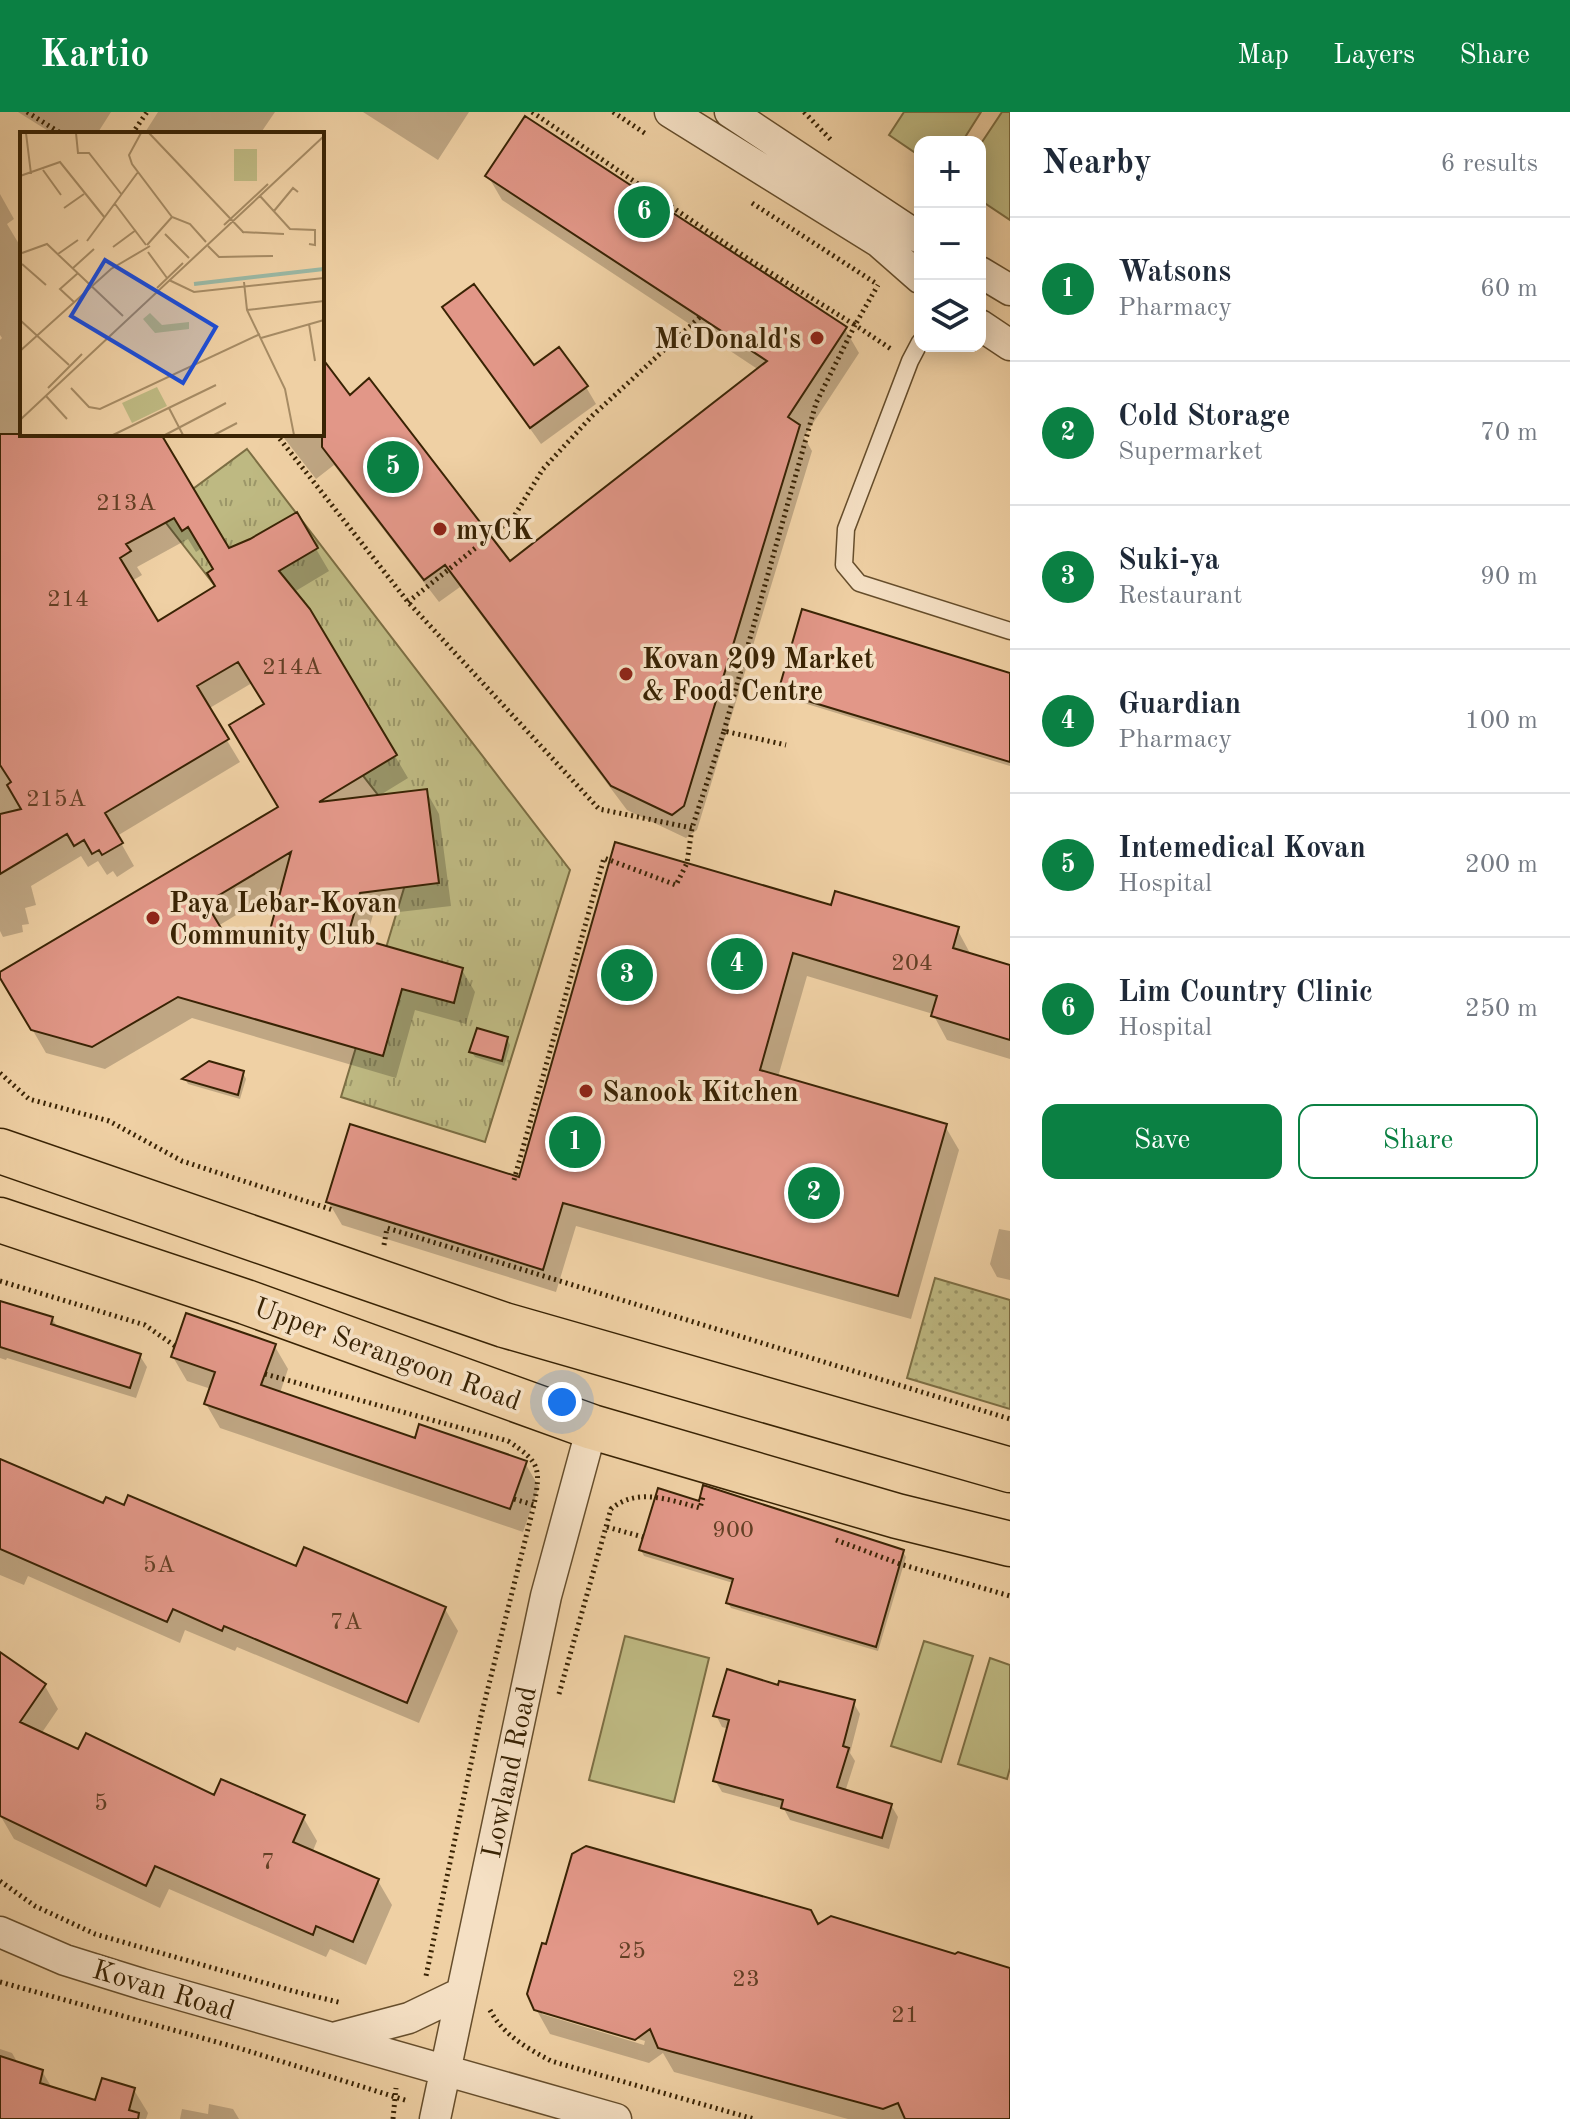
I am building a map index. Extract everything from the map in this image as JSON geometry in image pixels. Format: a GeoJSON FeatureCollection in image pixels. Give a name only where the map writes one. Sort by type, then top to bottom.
{"type":"FeatureCollection","features":[{"type":"Feature","properties":{"kind":"main road"},"geometry":{"type":"LineString","coordinates":[[0,1151],[504,1325],[1010,1470]]}},
{"type":"Feature","properties":{"kind":"main road","name":"Upper Serangoon Road"},"geometry":{"type":"LineString","coordinates":[[0,1220],[246,1302],[592,1427],[897,1516],[1010,1544]]}},
{"type":"Feature","properties":{"kind":"street"},"geometry":{"type":"LineString","coordinates":[[670,112],[879,242],[914,273]]}},
{"type":"Feature","properties":{"kind":"street"},"geometry":{"type":"LineString","coordinates":[[730,112],[914,234]]}},
{"type":"Feature","properties":{"kind":"street"},"geometry":{"type":"LineString","coordinates":[[986,329],[1010,345]]}},
{"type":"Feature","properties":{"kind":"street","name":"Lowland Road"},"geometry":{"type":"LineString","coordinates":[[436,2116],[446,2069],[474,1997],[546,1596],[592,1427]]}},
{"type":"Feature","properties":{"kind":"street","name":"Kovan Road"},"geometry":{"type":"LineString","coordinates":[[0,1932],[53,1955],[129,1980],[616,2119]]}},
{"type":"Feature","properties":{"kind":"street"},"geometry":{"type":"LineString","coordinates":[[331,2038],[474,1997]]}},
{"type":"Feature","properties":{"kind":"lane"},"geometry":{"type":"LineString","coordinates":[[915,352],[846,529],[844,565],[859,583],[1010,631]]}},
{"type":"Feature","properties":{"kind":"path"},"geometry":{"type":"LineString","coordinates":[[27,112],[59,132]]}},
{"type":"Feature","properties":{"kind":"path"},"geometry":{"type":"LineString","coordinates":[[133,132],[147,112]]}},
{"type":"Feature","properties":{"kind":"path"},"geometry":{"type":"LineString","coordinates":[[532,112],[749,261],[910,361]]}},
{"type":"Feature","properties":{"kind":"path"},"geometry":{"type":"LineString","coordinates":[[613,112],[653,138]]}},
{"type":"Feature","properties":{"kind":"path"},"geometry":{"type":"LineString","coordinates":[[745,198],[878,285],[887,285]]}},
{"type":"Feature","properties":{"kind":"path"},"geometry":{"type":"LineString","coordinates":[[514,1180],[604,858],[676,885],[687,863],[692,828],[724,731],[816,403],[878,285]]}},
{"type":"Feature","properties":{"kind":"path"},"geometry":{"type":"LineString","coordinates":[[408,602],[513,518],[543,469],[592,416],[700,317]]}},
{"type":"Feature","properties":{"kind":"path"},"geometry":{"type":"LineString","coordinates":[[278,436],[408,602],[599,809],[692,828]]}},
{"type":"Feature","properties":{"kind":"path"},"geometry":{"type":"LineString","coordinates":[[724,731],[786,745]]}},
{"type":"Feature","properties":{"kind":"path"},"geometry":{"type":"LineString","coordinates":[[0,1073],[29,1099],[109,1121],[182,1161],[333,1210]]}},
{"type":"Feature","properties":{"kind":"path"},"geometry":{"type":"LineString","coordinates":[[387,1228],[1010,1419]]}},
{"type":"Feature","properties":{"kind":"path"},"geometry":{"type":"LineString","coordinates":[[0,1281],[145,1325],[175,1346]]}},
{"type":"Feature","properties":{"kind":"path"},"geometry":{"type":"LineString","coordinates":[[265,1374],[508,1441],[526,1453],[537,1467],[534,1505],[481,1716],[423,1991],[405,2005],[409,2018]]}},
{"type":"Feature","properties":{"kind":"path"},"geometry":{"type":"LineString","coordinates":[[556,1705],[611,1509],[622,1500],[656,1496],[700,1508],[704,1491]]}},
{"type":"Feature","properties":{"kind":"path"},"geometry":{"type":"LineString","coordinates":[[514,1499],[534,1505]]}},
{"type":"Feature","properties":{"kind":"path"},"geometry":{"type":"LineString","coordinates":[[607,1527],[643,1537]]}},
{"type":"Feature","properties":{"kind":"path"},"geometry":{"type":"LineString","coordinates":[[830,1538],[900,1564],[1010,1596]]}},
{"type":"Feature","properties":{"kind":"path"},"geometry":{"type":"LineString","coordinates":[[0,1881],[35,1906],[95,1934],[346,2004]]}},
{"type":"Feature","properties":{"kind":"path"},"geometry":{"type":"LineString","coordinates":[[0,1982],[395,2095],[436,2116]]}},
{"type":"Feature","properties":{"kind":"path"},"geometry":{"type":"LineString","coordinates":[[474,1997],[523,2046],[551,2061],[754,2119]]}},
{"type":"Feature","properties":{"kind":"path"},"geometry":{"type":"LineString","coordinates":[[393,2119],[401,2057]]}},
{"type":"Feature","properties":{"kind":"green space"},"geometry":{"type":"Polygon","coordinates":[[[904,112],[981,112],[966,136],[914,136],[914,152],[889,135],[904,112]]]}},
{"type":"Feature","properties":{"kind":"green space"},"geometry":{"type":"Polygon","coordinates":[[[1002,112],[1010,112],[1010,220],[986,204],[986,136],[1002,112]]]}},
{"type":"Feature","properties":{"kind":"green space"},"geometry":{"type":"Polygon","coordinates":[[[247,449],[570,870],[485,1142],[341,1097],[417,845],[159,514],[247,449]]]}},
{"type":"Feature","properties":{"kind":"green space"},"geometry":{"type":"Polygon","coordinates":[[[935,1278],[1010,1300],[1010,1409],[907,1378],[935,1278]]]}},
{"type":"Feature","properties":{"kind":"green space"},"geometry":{"type":"Polygon","coordinates":[[[625,1636],[709,1658],[674,1802],[589,1780],[625,1636]]]}},
{"type":"Feature","properties":{"kind":"green space"},"geometry":{"type":"Polygon","coordinates":[[[924,1641],[973,1656],[941,1762],[891,1746],[924,1641]]]}},
{"type":"Feature","properties":{"kind":"green space"},"geometry":{"type":"Polygon","coordinates":[[[990,1658],[1010,1665],[1010,1768],[1007,1779],[958,1764],[990,1658]]]}},
{"type":"Feature","properties":{"kind":"building","name":"Kovan 209 Market & Food Centre"},"geometry":{"type":"Polygon","coordinates":[[[525,116],[847,327],[788,417],[800,425],[684,806],[672,815],[611,786],[445,565],[424,580],[322,447],[324,361],[350,395],[369,378],[510,561],[767,361],[485,176],[525,116]]]}},
{"type":"Feature","properties":{"kind":"building"},"geometry":{"type":"Polygon","coordinates":[[[474,284],[534,365],[559,347],[588,386],[530,428],[442,307],[474,284]]]}},
{"type":"Feature","properties":{"kind":"building"},"geometry":{"type":"Polygon","coordinates":[[[0,434],[162,436],[229,548],[297,512],[318,548],[279,571],[310,609],[397,755],[319,802],[427,789],[439,883],[360,893],[348,935],[463,968],[454,1003],[402,989],[383,1056],[178,997],[92,1047],[31,1030],[0,978],[0,972],[278,807],[229,725],[264,704],[238,662],[197,686],[229,739],[105,813],[123,843],[102,855],[99,850],[92,854],[84,840],[74,846],[67,834],[0,874],[0,814],[21,809],[7,785],[11,782],[0,765],[0,434]],[[174,518],[126,544],[131,551],[120,558],[158,621],[215,586],[207,573],[213,569],[188,527],[182,531],[174,518]],[[291,852],[206,903],[224,933],[266,945],[291,852]]]}},
{"type":"Feature","properties":{"kind":"building"},"geometry":{"type":"Polygon","coordinates":[[[802,609],[1010,673],[1010,762],[778,692],[802,609]]]}},
{"type":"Feature","properties":{"kind":"building"},"geometry":{"type":"Polygon","coordinates":[[[615,842],[831,905],[835,891],[959,927],[953,948],[1010,965],[1010,1040],[931,1016],[937,996],[793,953],[760,1070],[947,1124],[898,1296],[563,1203],[543,1270],[326,1202],[350,1124],[519,1177],[615,842]]]}},
{"type":"Feature","properties":{"kind":"building"},"geometry":{"type":"Polygon","coordinates":[[[477,1028],[508,1037],[502,1061],[469,1052],[477,1028]]]}},
{"type":"Feature","properties":{"kind":"building"},"geometry":{"type":"Polygon","coordinates":[[[209,1061],[244,1071],[238,1095],[182,1079],[209,1061]]]}},
{"type":"Feature","properties":{"kind":"building"},"geometry":{"type":"Polygon","coordinates":[[[0,1301],[53,1317],[51,1324],[141,1354],[130,1388],[0,1347],[0,1301]]]}},
{"type":"Feature","properties":{"kind":"building"},"geometry":{"type":"Polygon","coordinates":[[[186,1313],[276,1344],[261,1385],[415,1438],[419,1424],[527,1461],[510,1509],[204,1404],[215,1372],[171,1357],[186,1313]]]}},
{"type":"Feature","properties":{"kind":"building"},"geometry":{"type":"Polygon","coordinates":[[[0,1459],[103,1503],[106,1497],[124,1505],[128,1495],[296,1566],[304,1547],[446,1607],[407,1703],[224,1626],[222,1631],[173,1609],[167,1622],[0,1549],[0,1459]]]}},
{"type":"Feature","properties":{"kind":"building"},"geometry":{"type":"Polygon","coordinates":[[[703,1485],[904,1550],[876,1647],[726,1603],[733,1579],[639,1550],[658,1488],[699,1501],[703,1485]]]}},
{"type":"Feature","properties":{"kind":"building"},"geometry":{"type":"Polygon","coordinates":[[[0,1652],[46,1684],[20,1722],[78,1749],[86,1733],[214,1795],[221,1779],[305,1815],[293,1842],[379,1879],[353,1942],[316,1926],[313,1935],[155,1866],[146,1886],[0,1816],[0,1652]]]}},
{"type":"Feature","properties":{"kind":"building"},"geometry":{"type":"Polygon","coordinates":[[[727,1669],[778,1685],[779,1681],[855,1700],[843,1746],[849,1748],[837,1787],[892,1804],[882,1838],[781,1808],[783,1800],[713,1781],[729,1720],[713,1716],[727,1669]]]}},
{"type":"Feature","properties":{"kind":"building"},"geometry":{"type":"Polygon","coordinates":[[[586,1846],[811,1910],[818,1924],[831,1916],[1010,1968],[1010,2119],[905,2119],[898,2103],[883,2109],[658,2048],[650,2029],[635,2040],[534,2010],[527,1994],[542,1943],[546,1944],[572,1854],[586,1846]]]}},
{"type":"Feature","properties":{"kind":"building"},"geometry":{"type":"Polygon","coordinates":[[[0,2056],[43,2070],[40,2083],[95,2100],[102,2078],[135,2088],[129,2110],[139,2113],[138,2119],[0,2119],[0,2056]]]}},
{"type":"Feature","properties":{"kind":"place","name":"Lim Country Clinic"},"geometry":{"type":"Point","coordinates":[644,212]}},
{"type":"Feature","properties":{"kind":"place","name":"McDonald's"},"geometry":{"type":"Point","coordinates":[817,338]}},
{"type":"Feature","properties":{"kind":"place","name":"Intemedical Kovan"},"geometry":{"type":"Point","coordinates":[393,467]}},
{"type":"Feature","properties":{"kind":"place","name":"myCK"},"geometry":{"type":"Point","coordinates":[440,529]}},
{"type":"Feature","properties":{"kind":"place","name":"Kovan 209 Market & Food Centre"},"geometry":{"type":"Point","coordinates":[626,674]}},
{"type":"Feature","properties":{"kind":"place","name":"Paya Lebar-Kovan Community Club"},"geometry":{"type":"Point","coordinates":[153,918]}},
{"type":"Feature","properties":{"kind":"place","name":"Guardian"},"geometry":{"type":"Point","coordinates":[737,964]}},
{"type":"Feature","properties":{"kind":"place","name":"Suki-ya"},"geometry":{"type":"Point","coordinates":[627,975]}},
{"type":"Feature","properties":{"kind":"place","name":"Sanook Kitchen"},"geometry":{"type":"Point","coordinates":[586,1091]}},
{"type":"Feature","properties":{"kind":"place","name":"Watsons"},"geometry":{"type":"Point","coordinates":[575,1142]}},
{"type":"Feature","properties":{"kind":"place","name":"Cold Storage"},"geometry":{"type":"Point","coordinates":[814,1193]}}]}
